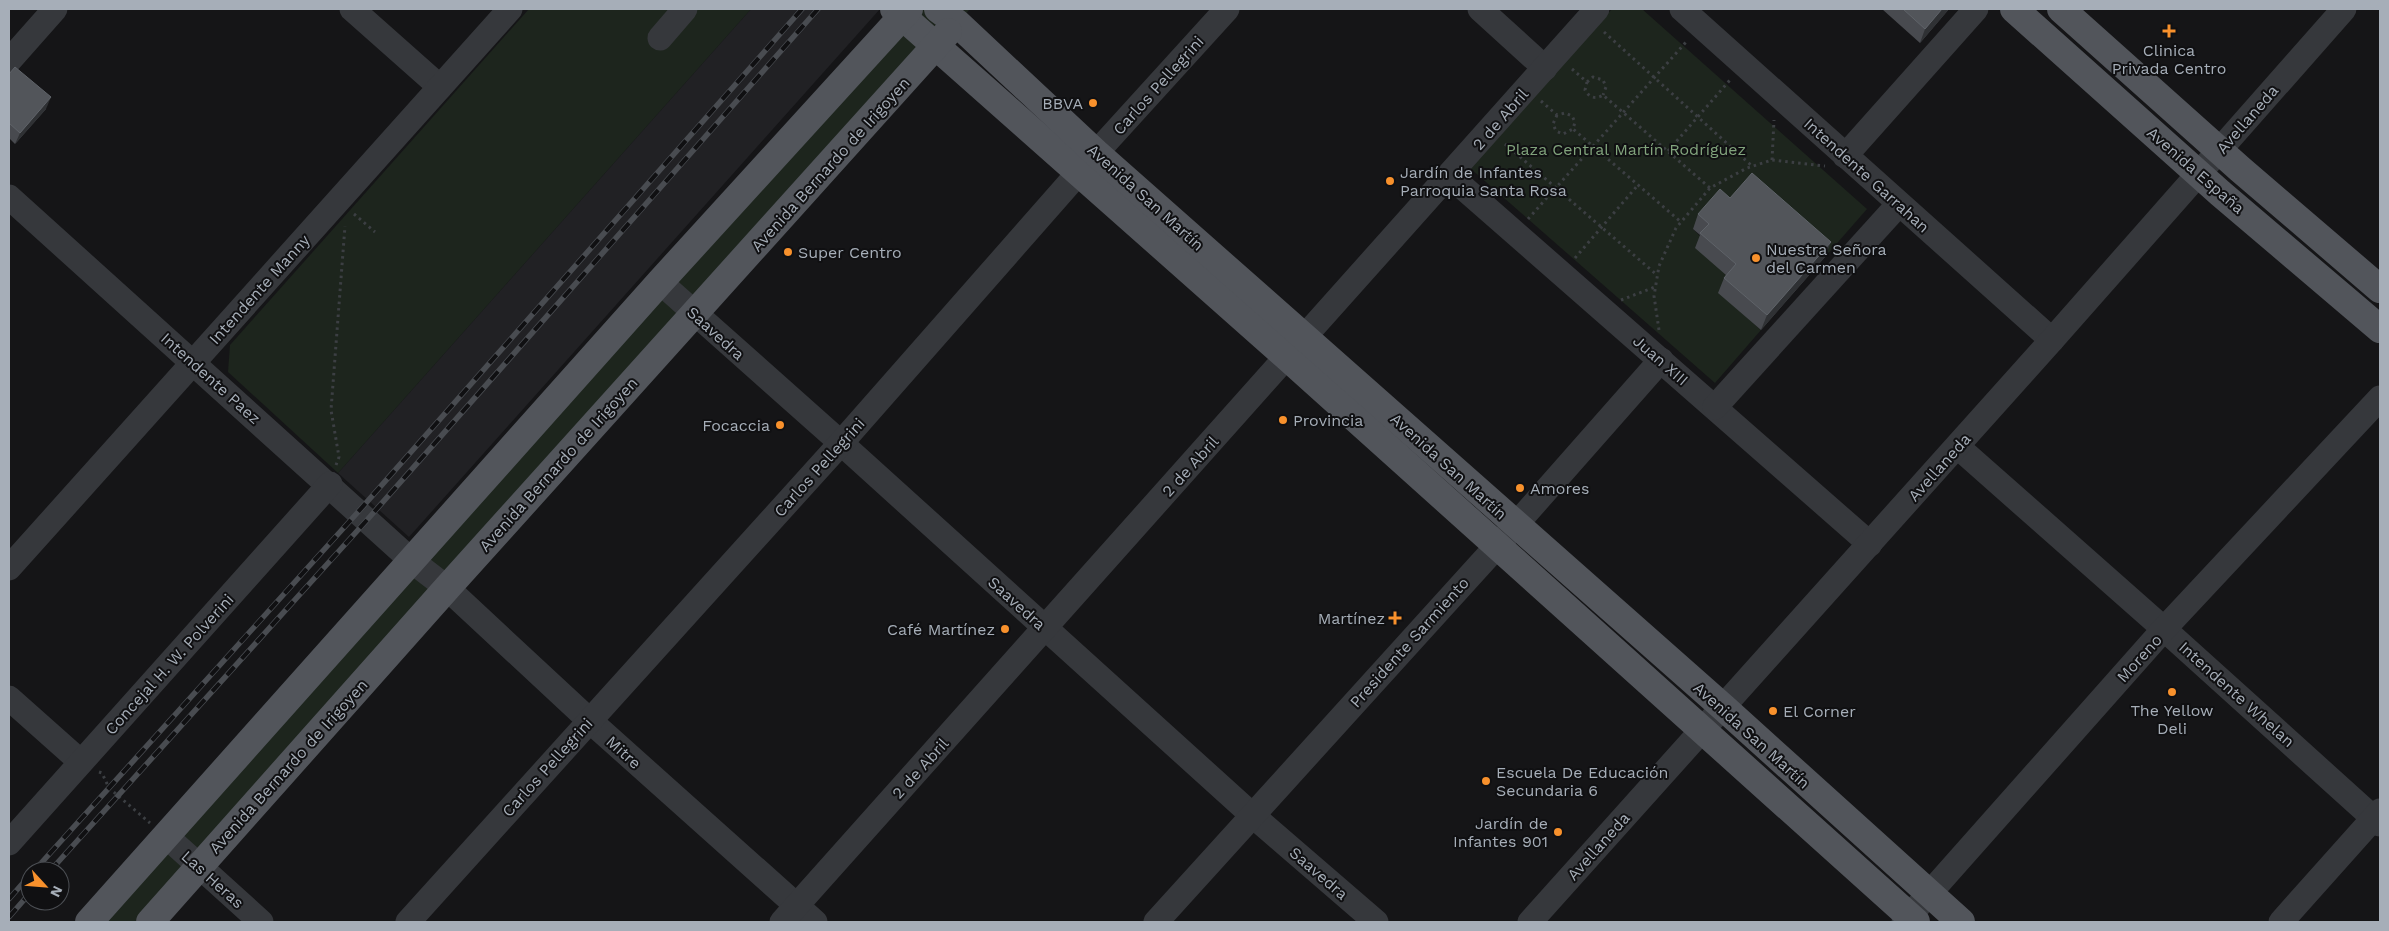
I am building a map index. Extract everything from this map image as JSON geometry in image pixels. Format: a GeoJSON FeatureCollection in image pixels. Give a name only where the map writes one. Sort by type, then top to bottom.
{"type":"FeatureCollection","features":[{"type":"Feature","properties":{"kind":"main road","name":"Avenida España"},"geometry":{"type":"LineString","coordinates":[[2014,9],[2199,174],[2380,329]]}},
{"type":"Feature","properties":{"kind":"main road","name":"Avenida España"},"geometry":{"type":"LineString","coordinates":[[2061,9],[2380,289]]}},
{"type":"Feature","properties":{"kind":"main road","name":"Avenida San Martín"},"geometry":{"type":"LineString","coordinates":[[902,11],[936,46],[1088,162],[1296,347],[1514,525],[1724,708],[1961,922]]}},
{"type":"Feature","properties":{"kind":"main road"},"geometry":{"type":"LineString","coordinates":[[90,922],[902,11]]}},
{"type":"Feature","properties":{"kind":"main road","name":"Avenida San Martín"},"geometry":{"type":"LineString","coordinates":[[955,13],[1088,162]]}},
{"type":"Feature","properties":{"kind":"main road","name":"Avenida Bernardo de Irigoyen"},"geometry":{"type":"LineString","coordinates":[[150,922],[447,588],[936,46],[955,13]]}},
{"type":"Feature","properties":{"kind":"main road","name":"Avenida San Martín"},"geometry":{"type":"LineString","coordinates":[[1296,347],[1497,546],[1910,920]]}},
{"type":"Feature","properties":{"kind":"street"},"geometry":{"type":"LineString","coordinates":[[9,61],[55,9]]}},
{"type":"Feature","properties":{"kind":"street"},"geometry":{"type":"LineString","coordinates":[[352,9],[440,87]]}},
{"type":"Feature","properties":{"kind":"street","name":"Intendente Manny"},"geometry":{"type":"LineString","coordinates":[[9,568],[194,362],[347,199],[440,87],[510,9]]}},
{"type":"Feature","properties":{"kind":"street"},"geometry":{"type":"LineString","coordinates":[[660,38],[686,9]]}},
{"type":"Feature","properties":{"kind":"street","name":"Carlos Pellegrini"},"geometry":{"type":"LineString","coordinates":[[408,922],[841,443],[1088,162],[1227,9]]}},
{"type":"Feature","properties":{"kind":"street"},"geometry":{"type":"LineString","coordinates":[[1480,9],[1550,61]]}},
{"type":"Feature","properties":{"kind":"street","name":"Intendente Garrahan"},"geometry":{"type":"LineString","coordinates":[[1682,9],[2052,340]]}},
{"type":"Feature","properties":{"kind":"street"},"geometry":{"type":"LineString","coordinates":[[1846,156],[1976,9]]}},
{"type":"Feature","properties":{"kind":"street","name":"Avellaneda"},"geometry":{"type":"LineString","coordinates":[[1530,922],[1958,446],[2344,9]]}},
{"type":"Feature","properties":{"kind":"street","name":"2 de Abril"},"geometry":{"type":"LineString","coordinates":[[798,917],[1045,629],[1593,13]]}},
{"type":"Feature","properties":{"kind":"street","name":"Juan XIII"},"geometry":{"type":"LineString","coordinates":[[1450,176],[1870,544]]}},
{"type":"Feature","properties":{"kind":"street","name":"Intendente Paez"},"geometry":{"type":"LineString","coordinates":[[9,197],[330,484],[412,560]]}},
{"type":"Feature","properties":{"kind":"street"},"geometry":{"type":"LineString","coordinates":[[1715,407],[1899,204]]}},
{"type":"Feature","properties":{"kind":"street","name":"Saavedra"},"geometry":{"type":"LineString","coordinates":[[660,282],[1251,814],[1376,922]]}},
{"type":"Feature","properties":{"kind":"street","name":"Presidente Sarmiento"},"geometry":{"type":"LineString","coordinates":[[1156,922],[1251,814],[1497,546],[1661,360]]}},
{"type":"Feature","properties":{"kind":"street","name":"Moreno"},"geometry":{"type":"LineString","coordinates":[[1910,920],[1929,894],[2164,629],[2380,398]]}},
{"type":"Feature","properties":{"kind":"street","name":"Intendente Whelan"},"geometry":{"type":"LineString","coordinates":[[1958,446],[2378,817]]}},
{"type":"Feature","properties":{"kind":"street","name":"Concejal H. W. Polverini"},"geometry":{"type":"LineString","coordinates":[[9,843],[330,484]]}},
{"type":"Feature","properties":{"kind":"street","name":"Mitre"},"geometry":{"type":"LineString","coordinates":[[412,560],[447,588],[798,917]]}},
{"type":"Feature","properties":{"kind":"street"},"geometry":{"type":"LineString","coordinates":[[9,698],[81,762]]}},
{"type":"Feature","properties":{"kind":"street"},"geometry":{"type":"LineString","coordinates":[[2282,922],[2378,817]]}},
{"type":"Feature","properties":{"kind":"street","name":"Las Heras"},"geometry":{"type":"LineString","coordinates":[[166,836],[198,867],[261,922]]}},
{"type":"Feature","properties":{"kind":"path"},"geometry":{"type":"LineString","coordinates":[[1593,13],[1654,77],[1752,166]]}},
{"type":"Feature","properties":{"kind":"path"},"geometry":{"type":"LineString","coordinates":[[1516,234],[1700,25]]}},
{"type":"Feature","properties":{"kind":"path"},"geometry":{"type":"LineString","coordinates":[[1550,61],[1587,82]]}},
{"type":"Feature","properties":{"kind":"path"},"geometry":{"type":"LineString","coordinates":[[1668,151],[1744,64]]}},
{"type":"Feature","properties":{"kind":"path"},"geometry":{"type":"LineString","coordinates":[[1594,77],[1603,80],[1606,87],[1602,96],[1596,98],[1589,96],[1585,90],[1587,82],[1594,77]]}},
{"type":"Feature","properties":{"kind":"path"},"geometry":{"type":"LineString","coordinates":[[1526,88],[1557,115]]}},
{"type":"Feature","properties":{"kind":"path"},"geometry":{"type":"LineString","coordinates":[[1772,160],[1776,93]]}},
{"type":"Feature","properties":{"kind":"path"},"geometry":{"type":"LineString","coordinates":[[1602,96],[1710,188]]}},
{"type":"Feature","properties":{"kind":"path"},"geometry":{"type":"LineString","coordinates":[[1565,113],[1572,116],[1575,122],[1573,129],[1563,134],[1556,131],[1553,124],[1557,115],[1565,113]]}},
{"type":"Feature","properties":{"kind":"path"},"geometry":{"type":"LineString","coordinates":[[1573,129],[1681,222]]}},
{"type":"Feature","properties":{"kind":"path"},"geometry":{"type":"LineString","coordinates":[[1489,131],[1657,275]]}},
{"type":"Feature","properties":{"kind":"path"},"geometry":{"type":"LineString","coordinates":[[1661,360],[1667,353],[1659,330],[1654,296],[1659,266],[1681,222],[1710,188],[1752,166],[1772,160],[1835,168],[1846,156]]}},
{"type":"Feature","properties":{"kind":"path"},"geometry":{"type":"LineString","coordinates":[[1562,273],[1638,186]]}},
{"type":"Feature","properties":{"kind":"path"},"geometry":{"type":"LineString","coordinates":[[347,199],[375,232]]}},
{"type":"Feature","properties":{"kind":"path"},"geometry":{"type":"LineString","coordinates":[[330,484],[339,457],[331,410],[347,199]]}},
{"type":"Feature","properties":{"kind":"path"},"geometry":{"type":"LineString","coordinates":[[1600,307],[1656,287]]}},
{"type":"Feature","properties":{"kind":"path"},"geometry":{"type":"LineString","coordinates":[[81,762],[102,773],[109,788],[166,836]]}},
{"type":"Feature","properties":{"kind":"shaded area"},"geometry":{"type":"Polygon","coordinates":[[[751,9],[880,9],[409,537],[338,473],[751,9]]]}},
{"type":"Feature","properties":{"kind":"green space"},"geometry":{"type":"Polygon","coordinates":[[[529,9],[751,9],[338,473],[228,372],[230,345],[529,9]]]}},
{"type":"Feature","properties":{"kind":"green space"},"geometry":{"type":"Polygon","coordinates":[[[909,9],[970,9],[150,922],[89,922],[909,9]]]}},
{"type":"Feature","properties":{"kind":"green space","name":"Plaza Central Martín Rodríguez"},"geometry":{"type":"Polygon","coordinates":[[[1612,9],[1642,9],[1867,209],[1825,257],[1693,229],[1703,239],[1730,279],[1719,293],[1761,330],[1715,383],[1470,168],[1612,9]]]}},
{"type":"Feature","properties":{"kind":"building"},"geometry":{"type":"Polygon","coordinates":[[[1903,9],[1942,9],[1925,29],[1903,9]]]}},
{"type":"Feature","properties":{"kind":"building"},"geometry":{"type":"Polygon","coordinates":[[[15,67],[51,97],[20,133],[9,123],[9,74],[15,67]]]}},
{"type":"Feature","properties":{"kind":"building"},"geometry":{"type":"Polygon","coordinates":[[[1752,173],[1831,242],[1767,315],[1724,278],[1736,264],[1700,233],[1709,224],[1698,214],[1720,189],[1730,198],[1752,173]]]}},
{"type":"Feature","properties":{"kind":"railway"},"geometry":{"type":"LineString","coordinates":[[43,861],[358,512],[802,9]]}},
{"type":"Feature","properties":{"kind":"railway"},"geometry":{"type":"LineString","coordinates":[[59,861],[367,520],[818,9]]}},
{"type":"Feature","properties":{"kind":"railway"},"geometry":{"type":"LineString","coordinates":[[9,899],[20,886]]}},
{"type":"Feature","properties":{"kind":"railway"},"geometry":{"type":"LineString","coordinates":[[9,917],[20,904]]}},
{"type":"Feature","properties":{"kind":"place","name":"Clinica Privada Centro"},"geometry":{"type":"Point","coordinates":[2169,31]}},
{"type":"Feature","properties":{"kind":"place","name":"BBVA"},"geometry":{"type":"Point","coordinates":[1093,103]}},
{"type":"Feature","properties":{"kind":"place","name":"Jardín de Infantes Parroquia Santa Rosa"},"geometry":{"type":"Point","coordinates":[1390,181]}},
{"type":"Feature","properties":{"kind":"place","name":"Super Centro"},"geometry":{"type":"Point","coordinates":[788,252]}},
{"type":"Feature","properties":{"kind":"place","name":"Nuestra Señora del Carmen"},"geometry":{"type":"Point","coordinates":[1756,258]}},
{"type":"Feature","properties":{"kind":"place","name":"Provincia"},"geometry":{"type":"Point","coordinates":[1283,420]}},
{"type":"Feature","properties":{"kind":"place","name":"Focaccia"},"geometry":{"type":"Point","coordinates":[780,425]}},
{"type":"Feature","properties":{"kind":"place","name":"Amores"},"geometry":{"type":"Point","coordinates":[1520,488]}},
{"type":"Feature","properties":{"kind":"place","name":"Martínez"},"geometry":{"type":"Point","coordinates":[1395,618]}},
{"type":"Feature","properties":{"kind":"place","name":"Café Martínez"},"geometry":{"type":"Point","coordinates":[1005,629]}},
{"type":"Feature","properties":{"kind":"place","name":"The Yellow Deli"},"geometry":{"type":"Point","coordinates":[2172,692]}},
{"type":"Feature","properties":{"kind":"place","name":"El Corner"},"geometry":{"type":"Point","coordinates":[1773,711]}},
{"type":"Feature","properties":{"kind":"place","name":"Escuela De Educación Secundaria 6"},"geometry":{"type":"Point","coordinates":[1486,781]}},
{"type":"Feature","properties":{"kind":"place","name":"Jardín de Infantes 901"},"geometry":{"type":"Point","coordinates":[1558,832]}}]}
